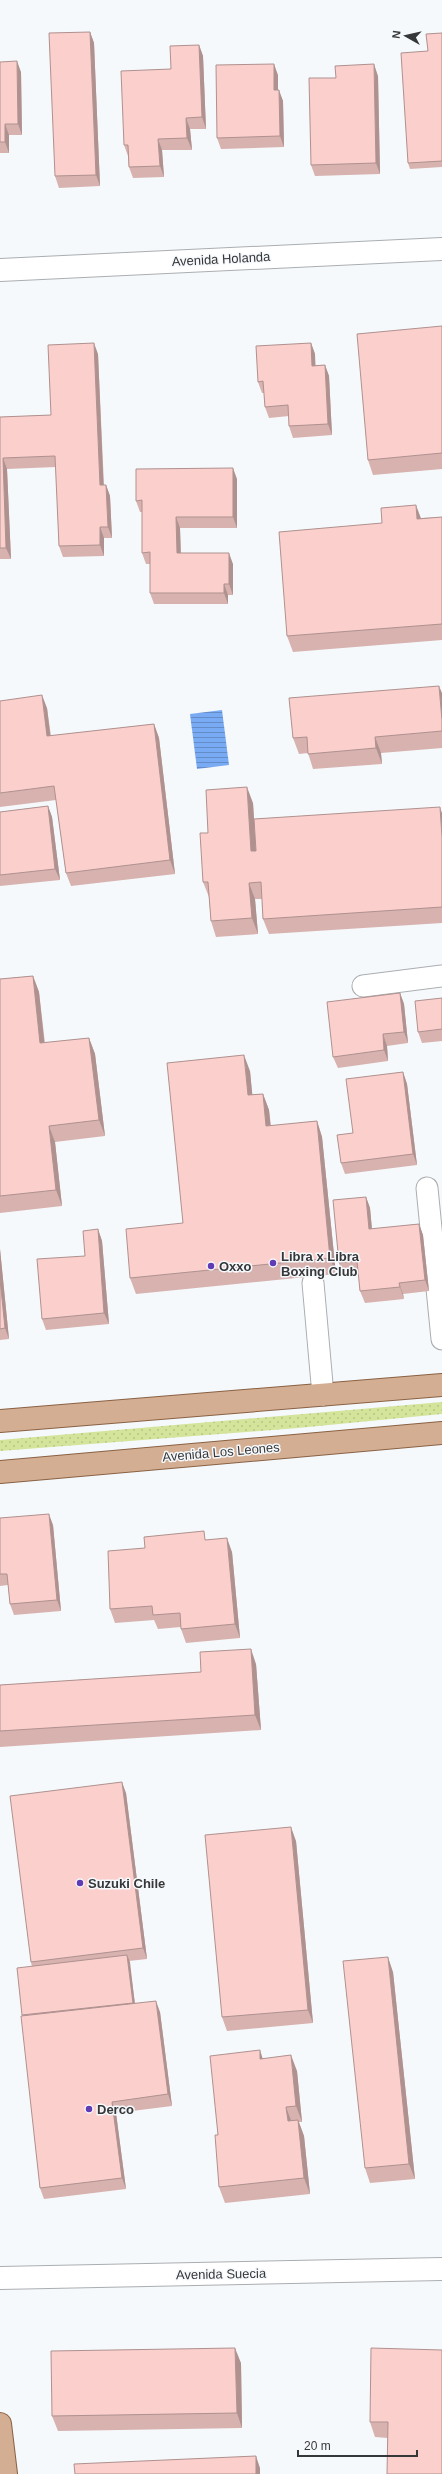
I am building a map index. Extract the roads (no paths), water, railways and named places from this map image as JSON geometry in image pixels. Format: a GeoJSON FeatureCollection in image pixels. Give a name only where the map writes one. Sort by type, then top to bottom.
{"type":"FeatureCollection","features":[{"type":"Feature","properties":{"kind":"main road"},"geometry":{"type":"LineString","coordinates":[[0,1421],[442,1385]]}},
{"type":"Feature","properties":{"kind":"main road","name":"Avenida Los Leones"},"geometry":{"type":"LineString","coordinates":[[0,1472],[442,1433]]}},
{"type":"Feature","properties":{"kind":"main road"},"geometry":{"type":"LineString","coordinates":[[0,2424],[6,2474]]}},
{"type":"Feature","properties":{"kind":"street","name":"Avenida Holanda"},"geometry":{"type":"LineString","coordinates":[[0,270],[442,249]]}},
{"type":"Feature","properties":{"kind":"street","name":"Avenida Suecia"},"geometry":{"type":"LineString","coordinates":[[0,2278],[442,2269]]}},
{"type":"Feature","properties":{"kind":"lane"},"geometry":{"type":"LineString","coordinates":[[363,986],[442,976]]}},
{"type":"Feature","properties":{"kind":"lane"},"geometry":{"type":"LineString","coordinates":[[427,1188],[442,1340]]}},
{"type":"Feature","properties":{"kind":"lane"},"geometry":{"type":"LineString","coordinates":[[313,1283],[323,1395]]}},
{"type":"Feature","properties":{"kind":"water"},"geometry":{"type":"Polygon","coordinates":[[[222,710],[229,765],[197,769],[190,714],[222,710]]]}},
{"type":"Feature","properties":{"kind":"place","name":"Libra x Libra Boxing Club"},"geometry":{"type":"Point","coordinates":[273,1263]}},
{"type":"Feature","properties":{"kind":"place","name":"Oxxo"},"geometry":{"type":"Point","coordinates":[211,1266]}},
{"type":"Feature","properties":{"kind":"place","name":"Suzuki Chile"},"geometry":{"type":"Point","coordinates":[80,1883]}},
{"type":"Feature","properties":{"kind":"place","name":"Derco"},"geometry":{"type":"Point","coordinates":[89,2109]}}]}
